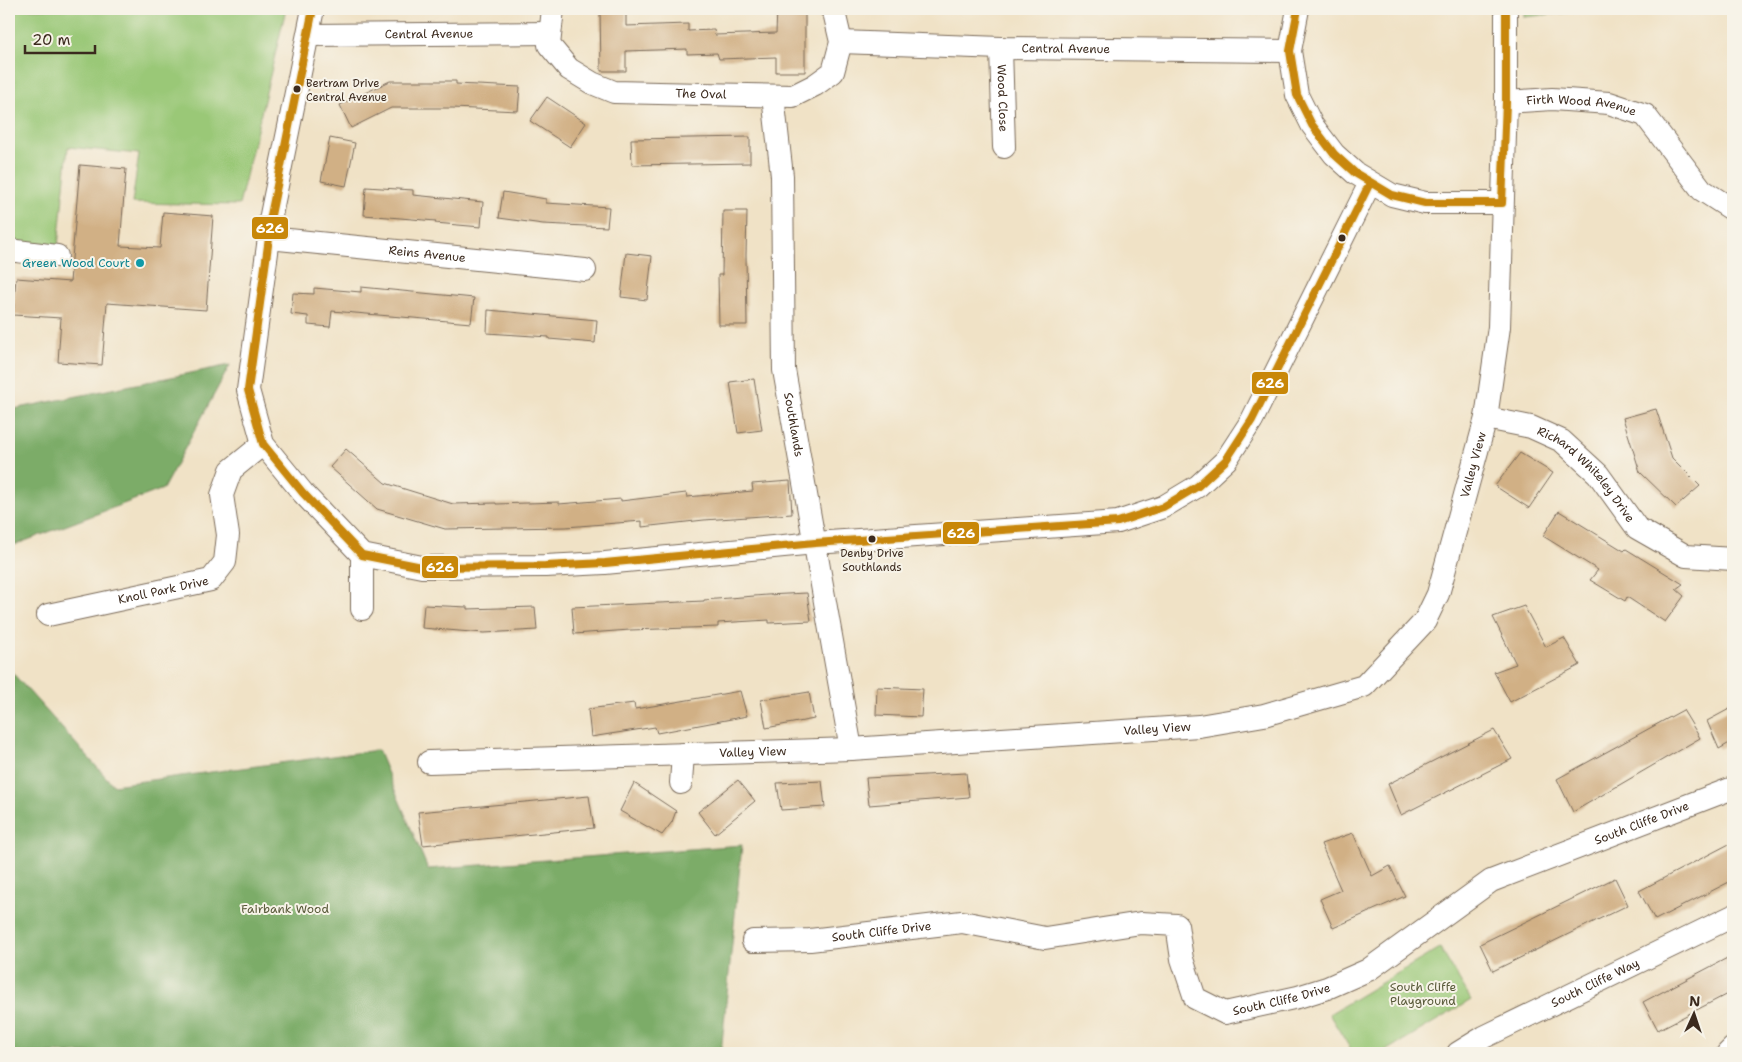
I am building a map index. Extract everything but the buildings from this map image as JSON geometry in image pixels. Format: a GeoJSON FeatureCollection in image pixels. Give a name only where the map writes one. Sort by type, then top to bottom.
{"type":"FeatureCollection","features":[{"type":"Feature","properties":{"kind":"street"},"geometry":{"type":"LineString","coordinates":[[314,9],[270,220],[248,390],[263,444],[303,493],[362,555],[422,567],[545,566],[605,563],[815,543],[1118,522],[1163,507],[1198,486],[1226,460],[1252,420],[1370,183]]}},
{"type":"Feature","properties":{"kind":"street","name":"The Oval"},"geometry":{"type":"LineString","coordinates":[[553,9],[550,45],[570,68],[592,83],[614,92],[793,96],[815,85],[833,72],[842,42]]}},
{"type":"Feature","properties":{"kind":"street"},"geometry":{"type":"LineString","coordinates":[[832,9],[842,42]]}},
{"type":"Feature","properties":{"kind":"street"},"geometry":{"type":"LineString","coordinates":[[1298,9],[1290,51],[1297,95],[1312,125],[1334,154],[1355,173],[1392,195],[1425,203],[1502,203]]}},
{"type":"Feature","properties":{"kind":"street","name":"Valley View"},"geometry":{"type":"LineString","coordinates":[[429,762],[851,749],[1199,726],[1264,715],[1364,686],[1425,620],[1438,594],[1486,418],[1499,327],[1506,102],[1506,9]]}},
{"type":"Feature","properties":{"kind":"street","name":"Central Avenue"},"geometry":{"type":"LineString","coordinates":[[308,35],[550,34]]}},
{"type":"Feature","properties":{"kind":"street","name":"Central Avenue"},"geometry":{"type":"LineString","coordinates":[[842,42],[1001,48],[1290,51]]}},
{"type":"Feature","properties":{"kind":"street","name":"Wood Close"},"geometry":{"type":"LineString","coordinates":[[1001,48],[1004,147]]}},
{"type":"Feature","properties":{"kind":"street","name":"Southlands"},"geometry":{"type":"LineString","coordinates":[[773,96],[782,176],[784,370],[851,749]]}},
{"type":"Feature","properties":{"kind":"street","name":"Firth Wood Avenue"},"geometry":{"type":"LineString","coordinates":[[1506,102],[1552,99],[1609,103],[1645,116],[1702,190],[1733,210]]}},
{"type":"Feature","properties":{"kind":"street","name":"Reins Avenue"},"geometry":{"type":"LineString","coordinates":[[269,238],[585,270]]}},
{"type":"Feature","properties":{"kind":"street"},"geometry":{"type":"LineString","coordinates":[[9,250],[57,256]]}},
{"type":"Feature","properties":{"kind":"street","name":"Richard Whiteley Drive"},"geometry":{"type":"LineString","coordinates":[[1486,418],[1531,427],[1562,441],[1598,474],[1637,528],[1686,556],[1733,559]]}},
{"type":"Feature","properties":{"kind":"street","name":"Knoll Park Drive"},"geometry":{"type":"LineString","coordinates":[[48,615],[211,580],[225,562],[228,535],[222,495],[231,470],[263,444]]}},
{"type":"Feature","properties":{"kind":"street"},"geometry":{"type":"LineString","coordinates":[[362,555],[362,609]]}},
{"type":"Feature","properties":{"kind":"street"},"geometry":{"type":"LineString","coordinates":[[681,783],[682,754]]}},
{"type":"Feature","properties":{"kind":"street","name":"South Cliffe Drive"},"geometry":{"type":"LineString","coordinates":[[753,941],[810,940],[962,922],[1045,938],[1141,923],[1177,925],[1182,959],[1195,998],[1225,1013],[1298,997],[1327,988],[1368,970],[1491,881],[1733,788]]}},
{"type":"Feature","properties":{"kind":"street","name":"South Cliffe Way"},"geometry":{"type":"LineString","coordinates":[[1458,1053],[1484,1037],[1733,916]]}},
{"type":"Feature","properties":{"kind":"street"},"geometry":{"type":"LineString","coordinates":[[1728,1053],[1733,1048]]}},
{"type":"Feature","properties":{"kind":"green space"},"geometry":{"type":"Polygon","coordinates":[[[9,9],[286,9],[239,205],[132,203],[139,154],[68,147],[57,256],[9,249],[9,9]]]}},
{"type":"Feature","properties":{"kind":"green space"},"geometry":{"type":"Polygon","coordinates":[[[1524,9],[1602,9],[1524,17],[1524,9]]]}},
{"type":"Feature","properties":{"kind":"green space"},"geometry":{"type":"Polygon","coordinates":[[[230,365],[163,489],[9,547],[9,410],[230,365]]]}},
{"type":"Feature","properties":{"kind":"green space","name":"Fairbank Wood"},"geometry":{"type":"Polygon","coordinates":[[[9,669],[113,785],[378,750],[428,869],[742,845],[721,1053],[9,1053],[9,669]]]}},
{"type":"Feature","properties":{"kind":"green space","name":"South Cliffe Playground"},"geometry":{"type":"Polygon","coordinates":[[[1440,948],[1471,1000],[1382,1053],[1353,1053],[1329,1014],[1440,948]]]}},
{"type":"Feature","properties":{"kind":"transit line","name":"626"},"geometry":{"type":"LineString","coordinates":[[313,9],[270,220],[248,390],[263,444],[303,493],[362,555],[422,567],[545,566],[605,563],[815,543],[1118,522],[1163,507],[1198,486],[1226,460],[1252,420],[1370,183]]}},
{"type":"Feature","properties":{"kind":"transit line","name":"626"},"geometry":{"type":"LineString","coordinates":[[1298,9],[1290,51],[1297,95],[1312,125],[1334,154],[1355,173],[1392,195],[1425,203],[1502,203],[1506,102],[1506,9]]}},
{"type":"Feature","properties":{"kind":"place","name":"Bertram Drive Central Avenue"},"geometry":{"type":"Point","coordinates":[297,89]}},
{"type":"Feature","properties":{"kind":"place","name":"Green Wood Court"},"geometry":{"type":"Point","coordinates":[140,263]}},
{"type":"Feature","properties":{"kind":"place","name":"Denby Drive Southlands"},"geometry":{"type":"Point","coordinates":[872,539]}}]}
